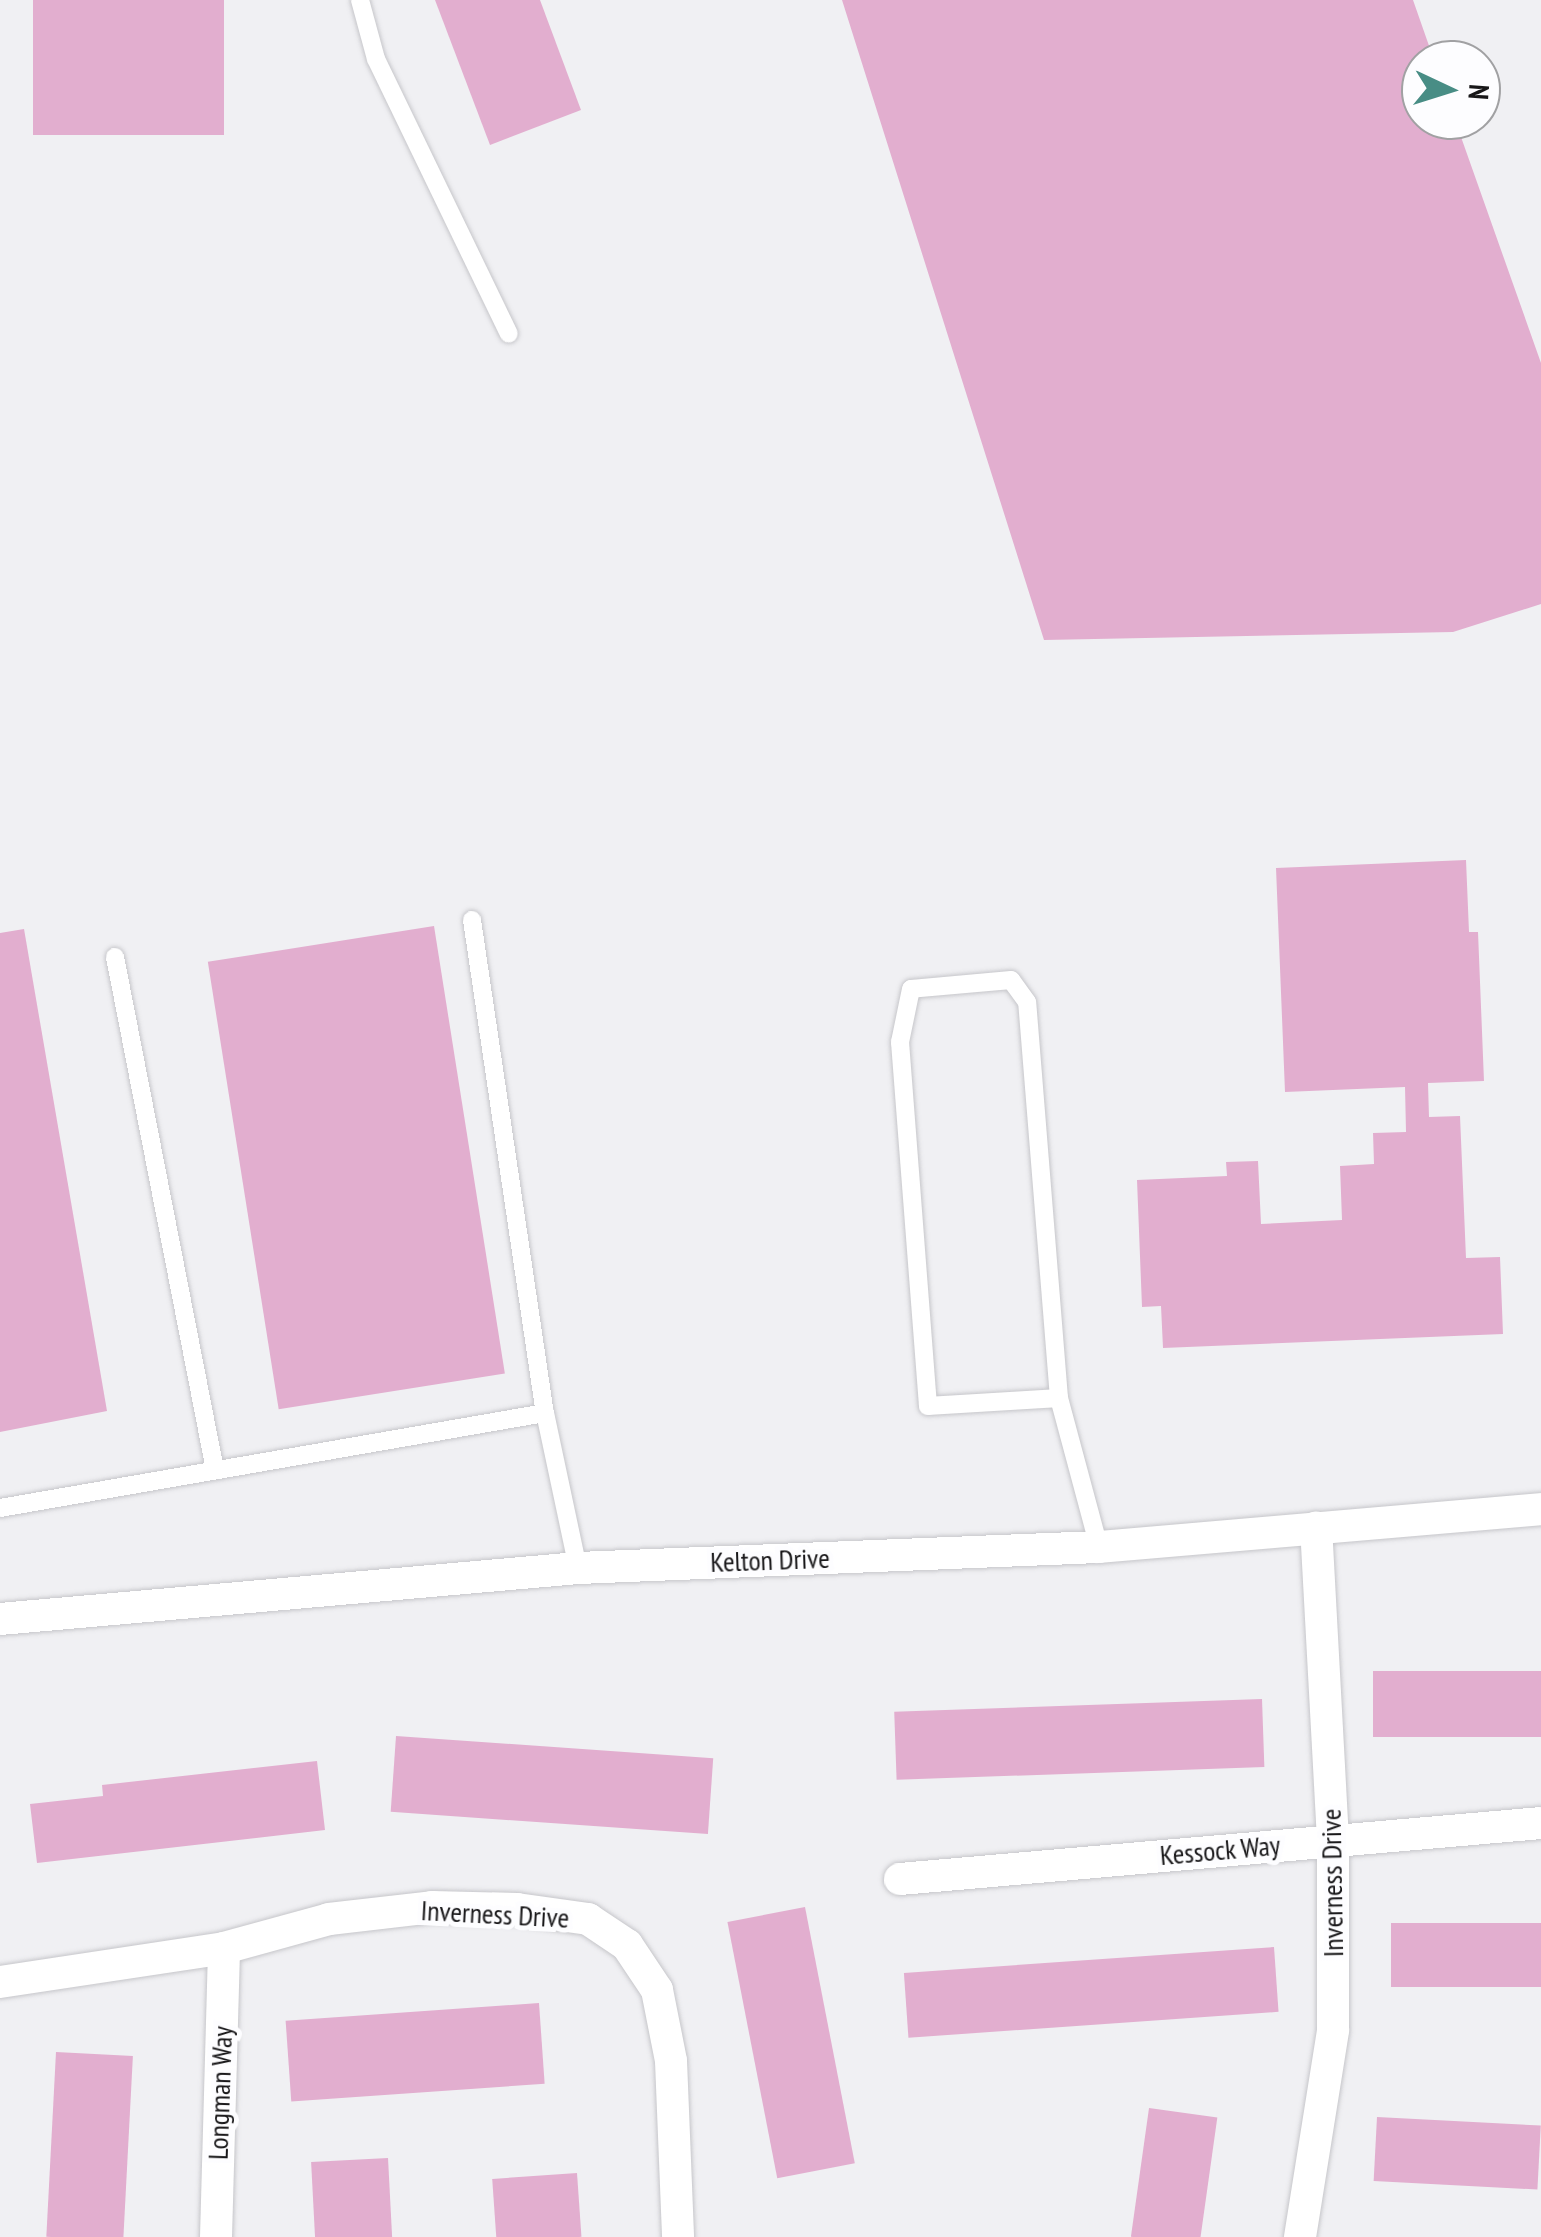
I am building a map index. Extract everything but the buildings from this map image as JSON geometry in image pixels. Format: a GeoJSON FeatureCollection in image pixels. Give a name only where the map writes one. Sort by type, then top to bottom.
{"type":"FeatureCollection","features":[{"type":"Feature","properties":{"kind":"street","name":"Kelton Drive"},"geometry":{"type":"LineString","coordinates":[[0,1619],[578,1568],[1099,1546],[1541,1509]]}},
{"type":"Feature","properties":{"kind":"street","name":"Inverness Drive"},"geometry":{"type":"LineString","coordinates":[[1300,2237],[1333,2030],[1333,1840],[1316,1527]]}},
{"type":"Feature","properties":{"kind":"street","name":"Kessock Way"},"geometry":{"type":"LineString","coordinates":[[900,1878],[1541,1824]]}},
{"type":"Feature","properties":{"kind":"street","name":"Inverness Drive"},"geometry":{"type":"LineString","coordinates":[[0,1982],[224,1948],[329,1919],[432,1906],[517,1909],[588,1919],[627,1946],[657,1990],[671,2060],[678,2237]]}},
{"type":"Feature","properties":{"kind":"street","name":"Longman Way"},"geometry":{"type":"LineString","coordinates":[[216,2237],[224,1948]]}},
{"type":"Feature","properties":{"kind":"lane"},"geometry":{"type":"LineString","coordinates":[[360,0],[376,59],[509,334]]}},
{"type":"Feature","properties":{"kind":"lane"},"geometry":{"type":"LineString","coordinates":[[472,920],[545,1414],[578,1568]]}},
{"type":"Feature","properties":{"kind":"lane"},"geometry":{"type":"LineString","coordinates":[[115,956],[215,1470]]}},
{"type":"Feature","properties":{"kind":"lane"},"geometry":{"type":"LineString","coordinates":[[1059,1398],[928,1406],[900,1042],[912,989],[1011,980],[1027,1002],[1059,1398],[1099,1546]]}},
{"type":"Feature","properties":{"kind":"lane"},"geometry":{"type":"LineString","coordinates":[[0,1508],[545,1414]]}}]}
